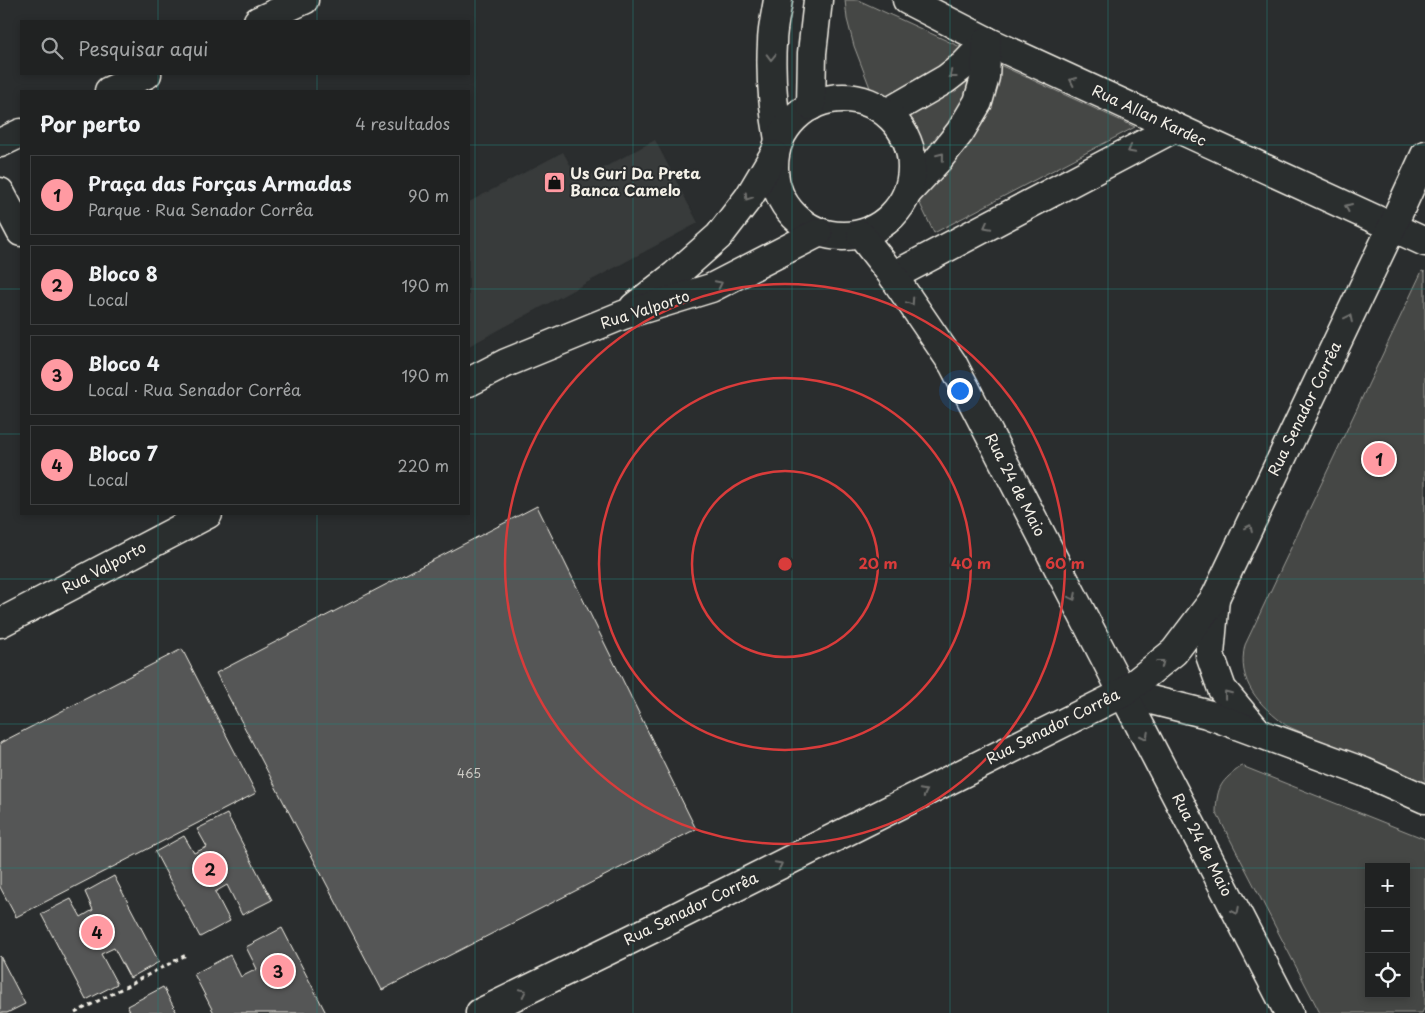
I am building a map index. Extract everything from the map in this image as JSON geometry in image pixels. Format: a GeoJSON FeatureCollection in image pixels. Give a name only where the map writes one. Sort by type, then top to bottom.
{"type":"FeatureCollection","features":[{"type":"Feature","properties":{"kind":"main road"},"geometry":{"type":"LineString","coordinates":[[260,20],[304,0]]}},
{"type":"Feature","properties":{"kind":"main road"},"geometry":{"type":"LineString","coordinates":[[811,106],[812,53],[818,0]]}},
{"type":"Feature","properties":{"kind":"main road","name":"Rua Allan Kardec"},"geometry":{"type":"LineString","coordinates":[[907,0],[987,41],[1425,242]]}},
{"type":"Feature","properties":{"kind":"main road"},"geometry":{"type":"LineString","coordinates":[[775,3],[812,53]]}},
{"type":"Feature","properties":{"kind":"main road"},"geometry":{"type":"LineString","coordinates":[[775,3],[771,81],[777,148],[773,173],[777,190],[785,206],[800,222],[818,233],[839,237],[861,234],[881,226],[897,211],[908,192],[937,161],[960,132],[978,102],[985,77],[987,41]]}},
{"type":"Feature","properties":{"kind":"main road"},"geometry":{"type":"LineString","coordinates":[[887,113],[946,79],[964,65],[987,41]]}},
{"type":"Feature","properties":{"kind":"main road"},"geometry":{"type":"LineString","coordinates":[[111,90],[145,75]]}},
{"type":"Feature","properties":{"kind":"main road"},"geometry":{"type":"LineString","coordinates":[[623,315],[675,275],[719,236],[749,196],[777,148],[787,126],[811,106],[826,100],[847,98],[868,102],[887,113],[902,129],[910,149],[913,171],[908,192]]}},
{"type":"Feature","properties":{"kind":"main road"},"geometry":{"type":"LineString","coordinates":[[893,276],[1174,128]]}},
{"type":"Feature","properties":{"kind":"main road"},"geometry":{"type":"LineString","coordinates":[[0,143],[20,133]]}},
{"type":"Feature","properties":{"kind":"main road","name":"Rua Senador Corrêa"},"geometry":{"type":"LineString","coordinates":[[480,1013],[1123,693],[1174,652],[1215,598],[1425,156]]}},
{"type":"Feature","properties":{"kind":"main road"},"geometry":{"type":"LineString","coordinates":[[0,192],[20,230]]}},
{"type":"Feature","properties":{"kind":"main road","name":"Rua Valporto"},"geometry":{"type":"LineString","coordinates":[[470,381],[506,363],[623,315],[711,288],[818,233]]}},
{"type":"Feature","properties":{"kind":"main road","name":"Rua 24 de Maio"},"geometry":{"type":"LineString","coordinates":[[861,234],[893,276],[953,364],[1289,1013]]}},
{"type":"Feature","properties":{"kind":"main road","name":"Rua Valporto"},"geometry":{"type":"LineString","coordinates":[[0,623],[174,522],[204,515]]}},
{"type":"Feature","properties":{"kind":"main road"},"geometry":{"type":"LineString","coordinates":[[1215,598],[1210,655],[1222,689],[1258,732]]}},
{"type":"Feature","properties":{"kind":"main road"},"geometry":{"type":"LineString","coordinates":[[1123,693],[1207,714],[1364,772],[1425,799]]}},
{"type":"Feature","properties":{"kind":"path"},"geometry":{"type":"LineString","coordinates":[[75,1013],[186,955]]}},
{"type":"Feature","properties":{"kind":"shaded area"},"geometry":{"type":"Polygon","coordinates":[[[845,0],[858,0],[1135,127],[934,233],[892,145],[854,46],[847,19],[845,0]]]}},
{"type":"Feature","properties":{"kind":"shaded area"},"geometry":{"type":"Polygon","coordinates":[[[655,140],[698,223],[470,345],[470,201],[563,152],[579,181],[655,140]]]}},
{"type":"Feature","properties":{"kind":"shaded area"},"geometry":{"type":"Polygon","coordinates":[[[1422,271],[1425,272],[1425,787],[1287,726],[1268,710],[1252,692],[1247,682],[1243,658],[1245,645],[1422,271]]]}},
{"type":"Feature","properties":{"kind":"shaded area"},"geometry":{"type":"Polygon","coordinates":[[[1242,766],[1425,839],[1425,1007],[1422,1013],[1320,1013],[1216,812],[1219,790],[1225,780],[1242,766]]]}},
{"type":"Feature","properties":{"kind":"building"},"geometry":{"type":"Polygon","coordinates":[[[537,506],[696,829],[382,990],[216,673],[537,506]]]}},
{"type":"Feature","properties":{"kind":"building"},"geometry":{"type":"Polygon","coordinates":[[[182,649],[256,793],[16,917],[0,887],[0,743],[182,649]]]}},
{"type":"Feature","properties":{"kind":"building"},"geometry":{"type":"Polygon","coordinates":[[[227,814],[272,900],[242,915],[227,885],[215,892],[230,921],[200,937],[155,852],[184,836],[194,853],[207,847],[197,829],[227,814]]]}},
{"type":"Feature","properties":{"kind":"building"},"geometry":{"type":"Polygon","coordinates":[[[114,876],[159,962],[130,978],[114,948],[101,954],[117,984],[86,1000],[41,914],[71,899],[81,917],[93,910],[85,892],[114,876]]]}},
{"type":"Feature","properties":{"kind":"building"},"geometry":{"type":"Polygon","coordinates":[[[282,928],[326,1013],[214,1013],[194,974],[230,955],[241,977],[257,969],[246,947],[282,928]]]}},
{"type":"Feature","properties":{"kind":"building"},"geometry":{"type":"Polygon","coordinates":[[[0,956],[25,1004],[7,1013],[0,1013],[0,956]]]}},
{"type":"Feature","properties":{"kind":"building"},"geometry":{"type":"Polygon","coordinates":[[[163,987],[177,1013],[131,1013],[127,1006],[163,987]]]}},
{"type":"Feature","properties":{"kind":"place","name":"Us Guri Da Preta Banca Camelo"},"geometry":{"type":"Point","coordinates":[554,183]}},
{"type":"Feature","properties":{"kind":"place","name":"Praça das Forças Armadas"},"geometry":{"type":"Point","coordinates":[1379,459]}},
{"type":"Feature","properties":{"kind":"place","name":"Bloco 8"},"geometry":{"type":"Point","coordinates":[210,869]}},
{"type":"Feature","properties":{"kind":"place","name":"Bloco 7"},"geometry":{"type":"Point","coordinates":[97,932]}},
{"type":"Feature","properties":{"kind":"place","name":"Bloco 4"},"geometry":{"type":"Point","coordinates":[278,971]}}]}
